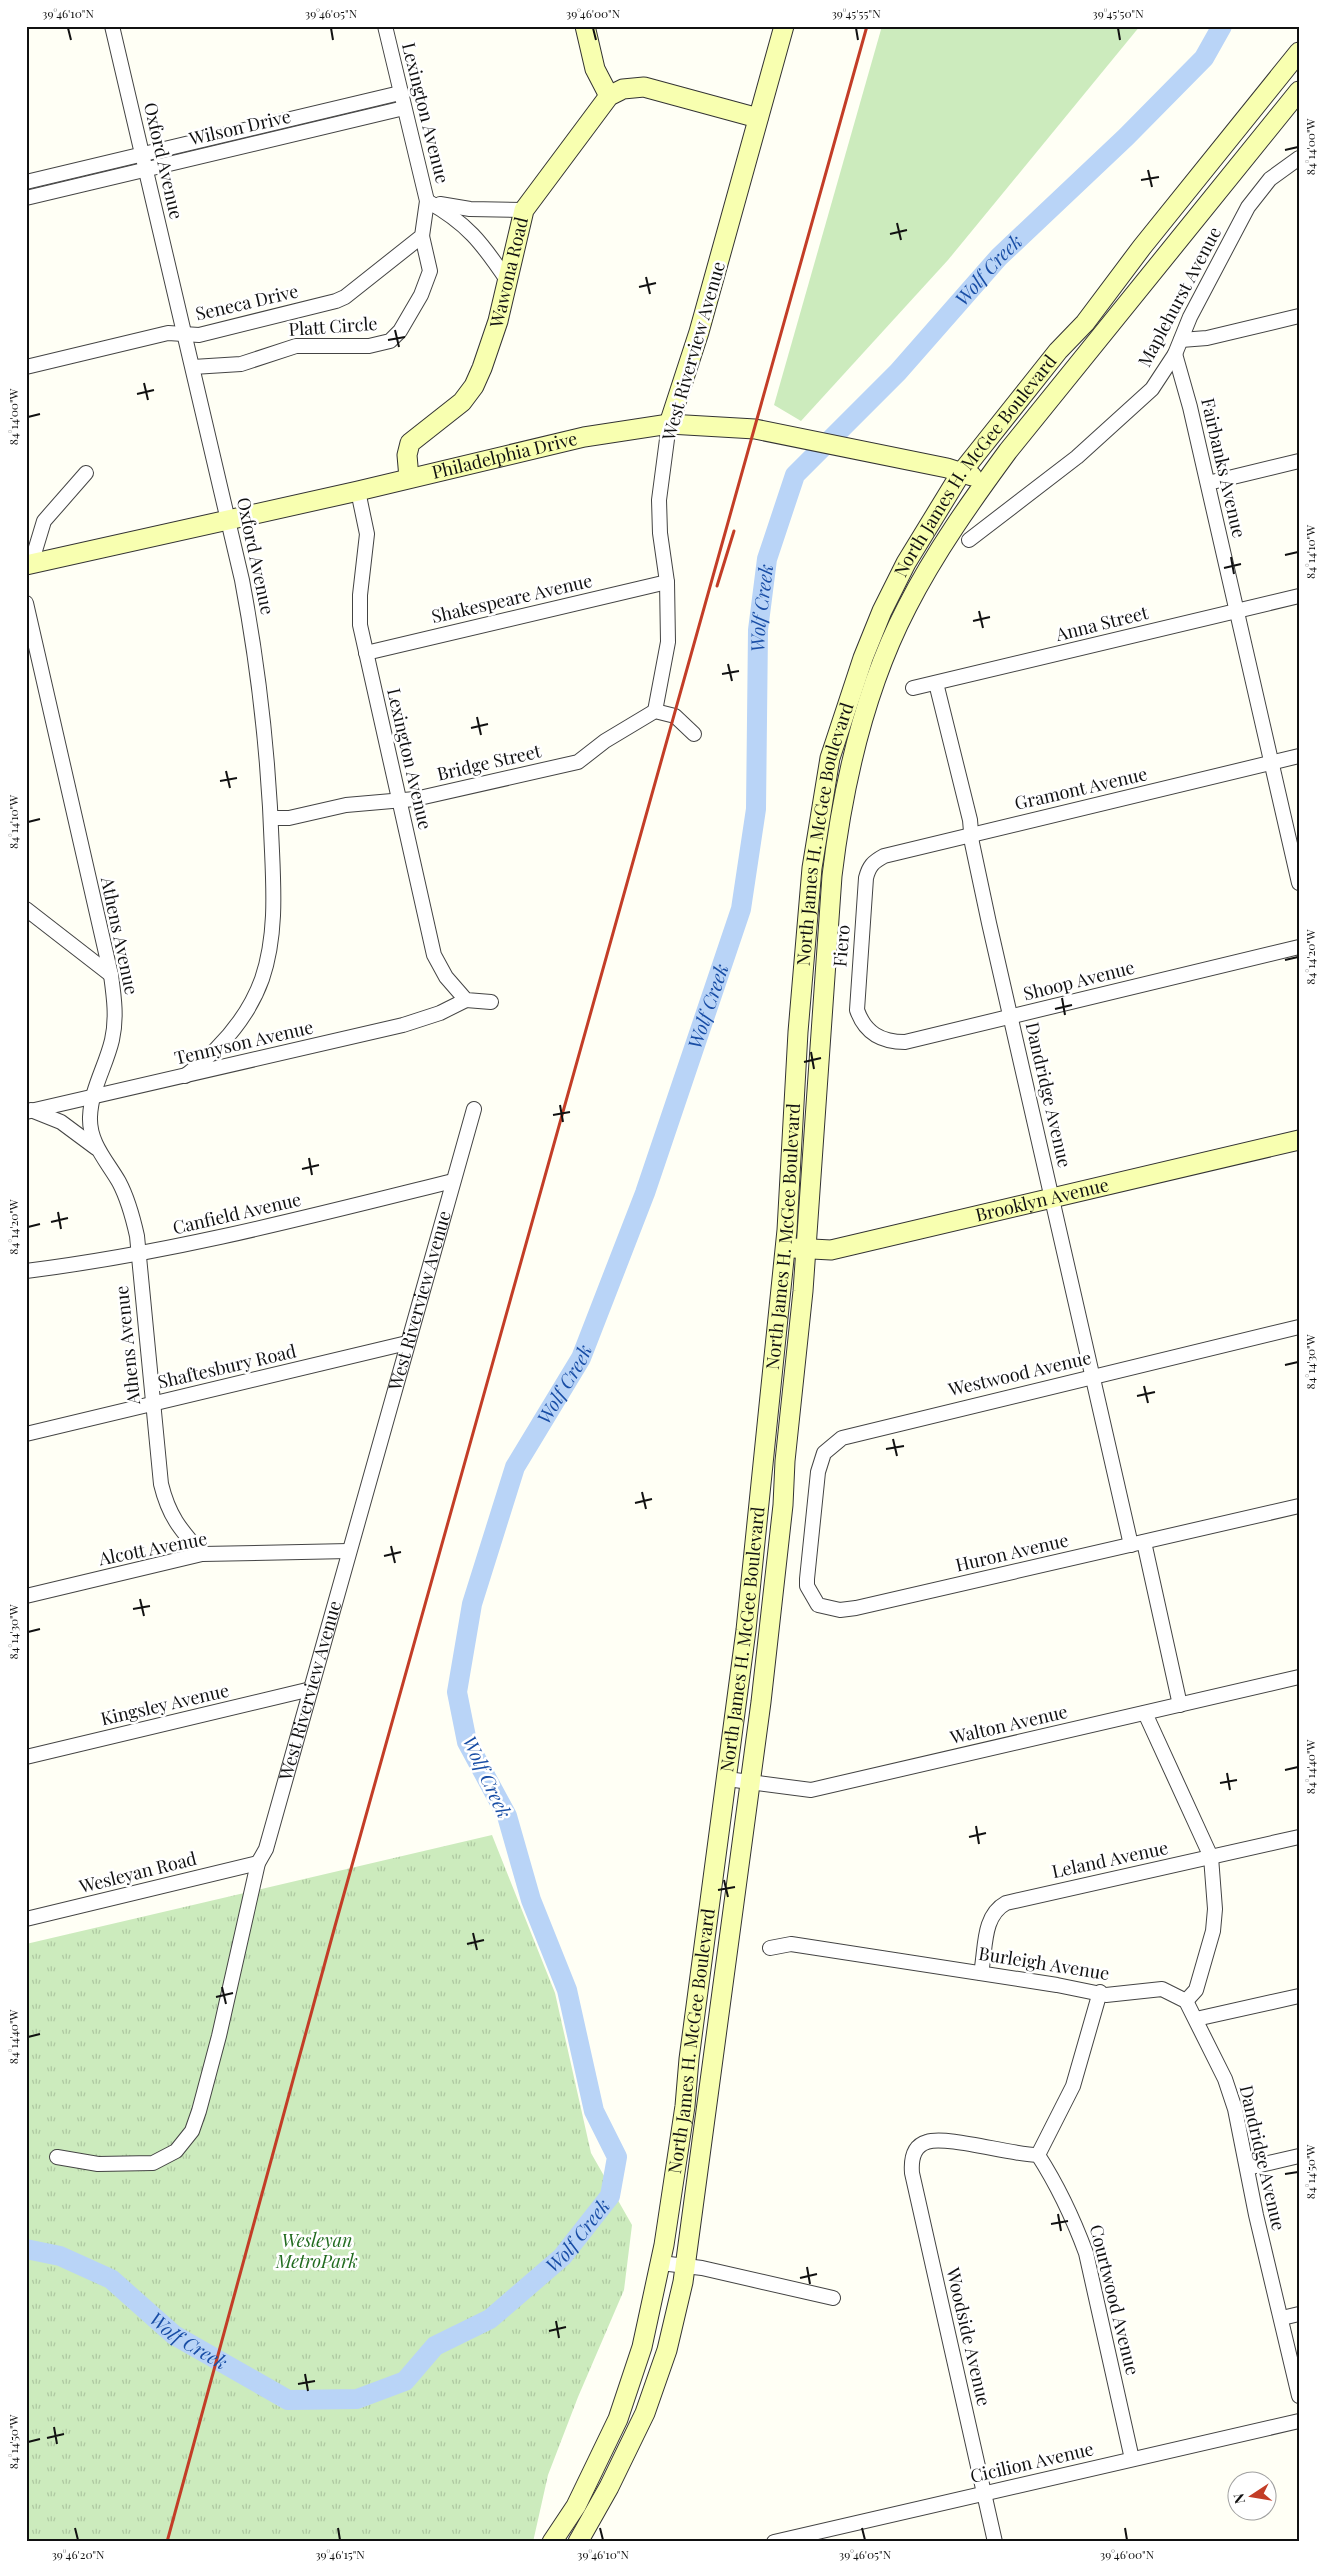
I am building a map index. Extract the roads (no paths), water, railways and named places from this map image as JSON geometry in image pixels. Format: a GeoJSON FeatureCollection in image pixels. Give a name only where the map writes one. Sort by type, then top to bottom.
{"type":"FeatureCollection","features":[{"type":"Feature","properties":{"kind":"main road"},"geometry":{"type":"LineString","coordinates":[[585,26],[595,69],[609,96],[623,89],[644,87],[758,118]]}},
{"type":"Feature","properties":{"kind":"main road","name":"West Riverview Avenue"},"geometry":{"type":"LineString","coordinates":[[669,424],[699,332],[784,26]]}},
{"type":"Feature","properties":{"kind":"main road","name":"North James H. McGee Boulevard"},"geometry":{"type":"LineString","coordinates":[[552,2542],[576,2506],[618,2419],[642,2348],[661,2263],[685,2106],[688,2059],[747,1620],[785,1247],[812,868],[830,758],[856,677],[882,611],[906,563],[962,473],[1058,350],[1084,323],[1142,247],[1299,52]]}},
{"type":"Feature","properties":{"kind":"main road","name":"North James H. McGee Boulevard"},"geometry":{"type":"LineString","coordinates":[[578,2542],[609,2487],[646,2412],[667,2350],[685,2266],[750,1782],[784,1505],[785,1460],[800,1331],[818,1103],[822,1004],[828,965],[832,876],[854,748],[889,648],[907,607],[987,480],[1299,91]]}},
{"type":"Feature","properties":{"kind":"main road","name":"Wawona Road"},"geometry":{"type":"LineString","coordinates":[[409,478],[407,455],[410,442],[447,415],[474,386],[498,321],[524,210],[609,96]]}},
{"type":"Feature","properties":{"kind":"main road","name":"Philadelphia Drive"},"geometry":{"type":"LineString","coordinates":[[29,564],[358,491],[584,436],[669,424],[755,429],[910,461],[987,480]]}},
{"type":"Feature","properties":{"kind":"main road","name":"Brooklyn Avenue"},"geometry":{"type":"LineString","coordinates":[[785,1247],[831,1250],[1299,1140]]}},
{"type":"Feature","properties":{"kind":"street","name":"Oxford Avenue"},"geometry":{"type":"LineString","coordinates":[[112,26],[229,520],[256,659],[271,818],[272,930],[270,951],[262,979],[247,1010],[235,1026],[210,1057],[185,1076]]}},
{"type":"Feature","properties":{"kind":"street","name":"Lexington Avenue"},"geometry":{"type":"LineString","coordinates":[[385,26],[427,201],[470,209],[524,210]]}},
{"type":"Feature","properties":{"kind":"street","name":"Wilson Drive"},"geometry":{"type":"LineString","coordinates":[[26,182],[400,93]]}},
{"type":"Feature","properties":{"kind":"street","name":"Wilson Drive"},"geometry":{"type":"LineString","coordinates":[[26,198],[404,108]]}},
{"type":"Feature","properties":{"kind":"street","name":"Maplehurst Avenue"},"geometry":{"type":"LineString","coordinates":[[969,540],[1077,457],[1152,389],[1175,354],[1190,317],[1248,207],[1270,179],[1299,158]]}},
{"type":"Feature","properties":{"kind":"street"},"geometry":{"type":"LineString","coordinates":[[422,236],[427,201],[452,215],[469,230],[483,245],[507,280]]}},
{"type":"Feature","properties":{"kind":"street","name":"Seneca Drive"},"geometry":{"type":"LineString","coordinates":[[26,367],[168,333],[199,335],[336,301],[345,297],[422,236]]}},
{"type":"Feature","properties":{"kind":"street","name":"Platt Circle"},"geometry":{"type":"LineString","coordinates":[[193,367],[241,364],[296,346],[369,346],[390,341],[400,331],[421,295],[430,271],[422,236]]}},
{"type":"Feature","properties":{"kind":"street"},"geometry":{"type":"LineString","coordinates":[[1181,340],[1207,338],[1299,316]]}},
{"type":"Feature","properties":{"kind":"street","name":"Fairbanks Avenue"},"geometry":{"type":"LineString","coordinates":[[1175,354],[1208,483],[1299,883]]}},
{"type":"Feature","properties":{"kind":"street","name":"West Riverview Avenue"},"geometry":{"type":"LineString","coordinates":[[655,711],[668,642],[668,582],[660,533],[659,500],[669,424]]}},
{"type":"Feature","properties":{"kind":"street"},"geometry":{"type":"LineString","coordinates":[[1208,483],[1299,461]]}},
{"type":"Feature","properties":{"kind":"street"},"geometry":{"type":"LineString","coordinates":[[29,564],[44,521],[86,473]]}},
{"type":"Feature","properties":{"kind":"street","name":"Lexington Avenue"},"geometry":{"type":"LineString","coordinates":[[358,491],[367,534],[360,595],[360,625],[434,955],[446,977],[466,1000]]}},
{"type":"Feature","properties":{"kind":"street","name":"Shakespeare Avenue"},"geometry":{"type":"LineString","coordinates":[[366,653],[668,582]]}},
{"type":"Feature","properties":{"kind":"street","name":"Anna Street"},"geometry":{"type":"LineString","coordinates":[[913,688],[1299,596]]}},
{"type":"Feature","properties":{"kind":"street","name":"Athens Avenue"},"geometry":{"type":"LineString","coordinates":[[26,603],[111,975],[114,1025],[112,1040],[96,1082],[90,1117],[96,1148],[120,1183],[137,1236],[153,1404],[165,1501],[175,1522],[202,1554]]}},
{"type":"Feature","properties":{"kind":"street","name":"Dandridge Avenue"},"geometry":{"type":"LineString","coordinates":[[936,683],[1093,1376],[1180,1704]]}},
{"type":"Feature","properties":{"kind":"street"},"geometry":{"type":"LineString","coordinates":[[655,711],[675,716],[694,734]]}},
{"type":"Feature","properties":{"kind":"street","name":"Bridge Street"},"geometry":{"type":"LineString","coordinates":[[271,818],[289,818],[346,805],[415,799],[578,762],[605,741],[655,711]]}},
{"type":"Feature","properties":{"kind":"street","name":"Gramont Avenue"},"geometry":{"type":"LineString","coordinates":[[873,862],[884,856],[1299,756]]}},
{"type":"Feature","properties":{"kind":"street","name":"Fiero"},"geometry":{"type":"LineString","coordinates":[[870,1031],[860,1019],[856,1001],[866,878],[869,867],[873,862]]}},
{"type":"Feature","properties":{"kind":"street"},"geometry":{"type":"LineString","coordinates":[[26,909],[111,975]]}},
{"type":"Feature","properties":{"kind":"street","name":"Shoop Avenue"},"geometry":{"type":"LineString","coordinates":[[870,1031],[887,1041],[905,1042],[1299,947]]}},
{"type":"Feature","properties":{"kind":"street"},"geometry":{"type":"LineString","coordinates":[[466,1000],[490,1002]]}},
{"type":"Feature","properties":{"kind":"street","name":"Tennyson Avenue"},"geometry":{"type":"LineString","coordinates":[[28,1110],[185,1076],[403,1025],[440,1012],[466,1000]]}},
{"type":"Feature","properties":{"kind":"street","name":"West Riverview Avenue"},"geometry":{"type":"LineString","coordinates":[[57,2157],[98,2164],[153,2163],[176,2151],[192,2130],[199,2111],[218,2036],[258,1863],[266,1849],[474,1109]]}},
{"type":"Feature","properties":{"kind":"street"},"geometry":{"type":"LineString","coordinates":[[28,1110],[61,1122],[96,1148]]}},
{"type":"Feature","properties":{"kind":"street","name":"Canfield Avenue"},"geometry":{"type":"LineString","coordinates":[[26,1271],[139,1255],[263,1228],[453,1181]]}},
{"type":"Feature","properties":{"kind":"street","name":"Westwood Avenue"},"geometry":{"type":"LineString","coordinates":[[813,1522],[820,1464],[824,1454],[842,1438],[1299,1327]]}},
{"type":"Feature","properties":{"kind":"street","name":"Shaftesbury Road"},"geometry":{"type":"LineString","coordinates":[[26,1434],[407,1343]]}},
{"type":"Feature","properties":{"kind":"street","name":"Huron Avenue"},"geometry":{"type":"LineString","coordinates":[[813,1522],[807,1586],[818,1605],[840,1610],[1299,1506]]}},
{"type":"Feature","properties":{"kind":"street","name":"Alcott Avenue"},"geometry":{"type":"LineString","coordinates":[[26,1596],[202,1554],[350,1551]]}},
{"type":"Feature","properties":{"kind":"street","name":"Walton Avenue"},"geometry":{"type":"LineString","coordinates":[[727,1779],[811,1790],[1146,1714],[1180,1704],[1299,1677]]}},
{"type":"Feature","properties":{"kind":"street","name":"Kingsley Avenue"},"geometry":{"type":"LineString","coordinates":[[26,1757],[311,1689]]}},
{"type":"Feature","properties":{"kind":"street"},"geometry":{"type":"LineString","coordinates":[[1146,1714],[1211,1857],[1215,1902],[1213,1931],[1196,1990],[1186,2001],[1196,2019],[1299,1996]]}},
{"type":"Feature","properties":{"kind":"street","name":"Leland Avenue"},"geometry":{"type":"LineString","coordinates":[[981,1973],[989,1922],[993,1913],[1006,1903],[1299,1837]]}},
{"type":"Feature","properties":{"kind":"street","name":"Wesleyan Road"},"geometry":{"type":"LineString","coordinates":[[26,1919],[258,1863]]}},
{"type":"Feature","properties":{"kind":"street","name":"Burleigh Avenue"},"geometry":{"type":"LineString","coordinates":[[770,1948],[791,1944],[1100,1992],[1106,1995],[1162,1989],[1186,2001]]}},
{"type":"Feature","properties":{"kind":"street"},"geometry":{"type":"LineString","coordinates":[[1038,2155],[1073,2086],[1100,1992]]}},
{"type":"Feature","properties":{"kind":"street","name":"Dandridge Avenue"},"geometry":{"type":"LineString","coordinates":[[1196,2019],[1230,2094],[1256,2216],[1282,2318],[1299,2396]]}},
{"type":"Feature","properties":{"kind":"street","name":"Woodside Avenue"},"geometry":{"type":"LineString","coordinates":[[995,2542],[912,2173],[912,2165],[915,2150],[923,2143],[940,2141],[1038,2155]]}},
{"type":"Feature","properties":{"kind":"street","name":"Courtwood Avenue"},"geometry":{"type":"LineString","coordinates":[[1038,2155],[1065,2200],[1086,2253],[1132,2459]]}},
{"type":"Feature","properties":{"kind":"street"},"geometry":{"type":"LineString","coordinates":[[1247,2168],[1299,2156]]}},
{"type":"Feature","properties":{"kind":"street"},"geometry":{"type":"LineString","coordinates":[[661,2263],[685,2266],[833,2298]]}},
{"type":"Feature","properties":{"kind":"street"},"geometry":{"type":"LineString","coordinates":[[1282,2318],[1299,2314]]}},
{"type":"Feature","properties":{"kind":"street","name":"Cicilion Avenue"},"geometry":{"type":"LineString","coordinates":[[774,2542],[1299,2421]]}},
{"type":"Feature","properties":{"kind":"waterway","name":"Wolf Creek"},"geometry":{"type":"LineString","coordinates":[[26,2249],[60,2256],[111,2279],[174,2335],[288,2400],[357,2399],[405,2381],[435,2346],[490,2319],[562,2257],[610,2196],[617,2157],[594,2111],[567,1990],[531,1900],[507,1816],[467,1742],[457,1692],[472,1604],[515,1467],[581,1358],[645,1193],[741,909],[756,809],[758,630],[767,559],[795,475],[898,372],[999,257],[1126,137],[1204,58],[1222,26]]}},
{"type":"Feature","properties":{"kind":"railway"},"geometry":{"type":"LineString","coordinates":[[167,2542],[335,1926],[867,26]]}},
{"type":"Feature","properties":{"kind":"railway"},"geometry":{"type":"LineString","coordinates":[[717,586],[734,531]]}},
{"type":"Feature","properties":{"kind":"park label","name":"Wesleyan MetroPark"},"geometry":{"type":"Point","coordinates":[317,2251]}}]}
